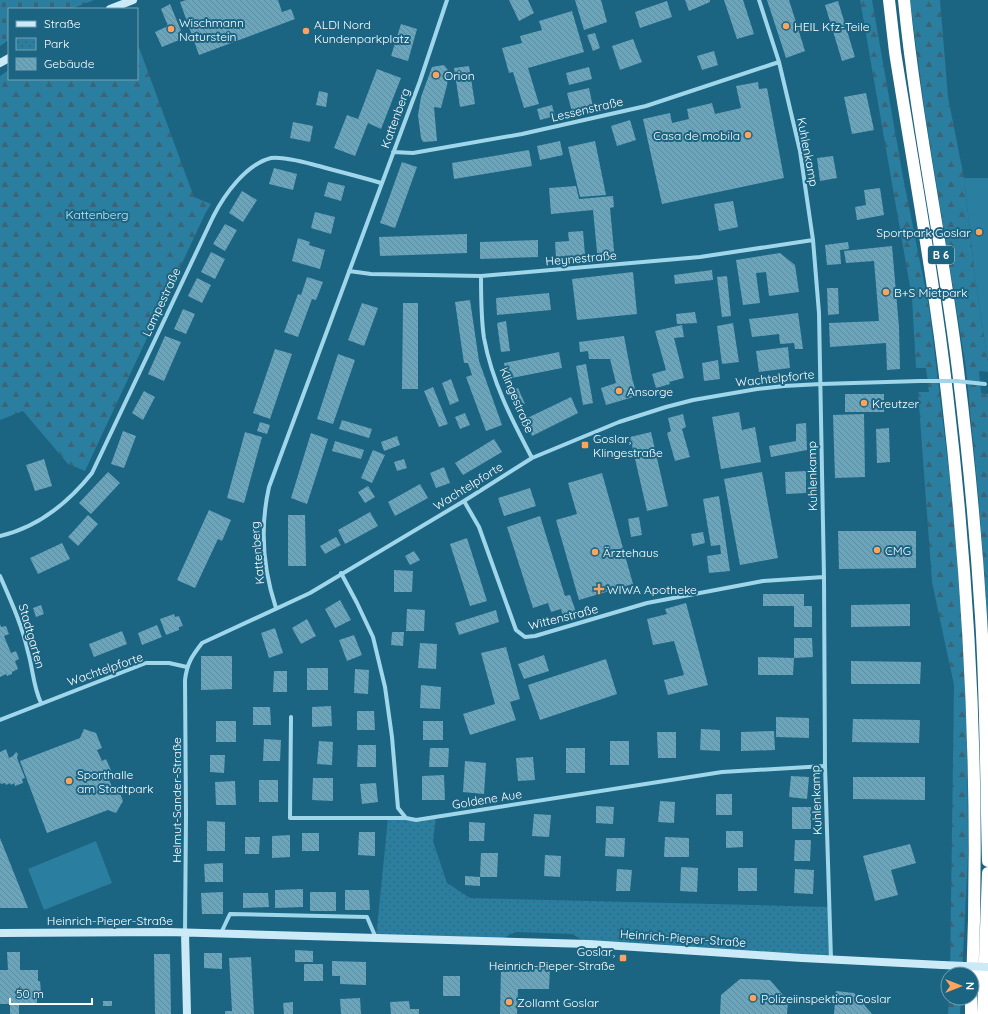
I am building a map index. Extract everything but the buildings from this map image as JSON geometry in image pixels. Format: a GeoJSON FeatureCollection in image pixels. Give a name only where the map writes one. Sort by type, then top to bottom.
{"type":"FeatureCollection","features":[{"type":"Feature","properties":{"kind":"highway"},"geometry":{"type":"LineString","coordinates":[[882,0],[895,52]]}},
{"type":"Feature","properties":{"kind":"highway","name":"B 6"},"geometry":{"type":"LineString","coordinates":[[889,0],[895,52],[943,362],[954,450],[966,588],[970,643],[975,811],[975,891],[973,966]]}},
{"type":"Feature","properties":{"kind":"highway","name":"B 6"},"geometry":{"type":"LineString","coordinates":[[904,0],[916,94],[958,368],[969,478],[981,616],[985,702],[988,861]]}},
{"type":"Feature","properties":{"kind":"highway"},"geometry":{"type":"LineString","coordinates":[[983,1014],[988,873]]}},
{"type":"Feature","properties":{"kind":"street"},"geometry":{"type":"LineString","coordinates":[[113,8],[133,0]]}},
{"type":"Feature","properties":{"kind":"street","name":"Kattenberg"},"geometry":{"type":"LineString","coordinates":[[276,608],[270,591],[263,529],[264,508],[269,487],[420,81],[447,0]]}},
{"type":"Feature","properties":{"kind":"street","name":"Kuhlenkamp"},"geometry":{"type":"LineString","coordinates":[[759,0],[779,62],[800,151],[813,240],[819,313],[824,577],[825,766],[831,959]]}},
{"type":"Feature","properties":{"kind":"street","name":"Lessenstraße"},"geometry":{"type":"LineString","coordinates":[[393,152],[413,153],[522,134],[646,106],[779,62]]}},
{"type":"Feature","properties":{"kind":"street","name":"Lampestraße"},"geometry":{"type":"LineString","coordinates":[[0,536],[34,524],[60,508],[79,489],[92,472],[212,217],[218,206],[243,174],[257,164],[273,158],[293,160],[381,183]]}},
{"type":"Feature","properties":{"kind":"street","name":"Heynestraße"},"geometry":{"type":"LineString","coordinates":[[349,271],[371,274],[481,276],[700,257],[813,240]]}},
{"type":"Feature","properties":{"kind":"street","name":"Klingestraße"},"geometry":{"type":"LineString","coordinates":[[481,276],[481,302],[484,338],[495,380],[509,415],[532,458]]}},
{"type":"Feature","properties":{"kind":"street","name":"Wachtelpforte"},"geometry":{"type":"LineString","coordinates":[[0,720],[146,663],[169,663],[187,667],[193,654],[202,643],[310,593],[464,501],[532,458],[619,422],[693,400],[784,386],[920,381],[956,381],[986,384]]}},
{"type":"Feature","properties":{"kind":"street","name":"Wittenstraße"},"geometry":{"type":"LineString","coordinates":[[464,501],[479,527],[516,630],[525,637],[542,634],[647,603],[763,581],[824,577]]}},
{"type":"Feature","properties":{"kind":"street"},"geometry":{"type":"LineString","coordinates":[[341,574],[373,637],[385,687],[392,737],[398,808],[406,818]]}},
{"type":"Feature","properties":{"kind":"street","name":"Stadtgarten"},"geometry":{"type":"LineString","coordinates":[[0,576],[18,616],[29,653],[36,693],[41,703]]}},
{"type":"Feature","properties":{"kind":"street","name":"Helmut-Sander-Straße"},"geometry":{"type":"LineString","coordinates":[[185,933],[185,680],[187,667]]}},
{"type":"Feature","properties":{"kind":"street","name":"Goldene Aue"},"geometry":{"type":"LineString","coordinates":[[291,717],[290,818],[406,818],[416,820],[722,772],[825,766]]}},
{"type":"Feature","properties":{"kind":"street"},"geometry":{"type":"LineString","coordinates":[[221,934],[230,914],[367,917],[376,938]]}},
{"type":"Feature","properties":{"kind":"street","name":"Heinrich-Pieper-Straße"},"geometry":{"type":"LineString","coordinates":[[0,933],[185,933],[589,944],[988,967]]}},
{"type":"Feature","properties":{"kind":"street"},"geometry":{"type":"LineString","coordinates":[[185,933],[187,1014]]}},
{"type":"Feature","properties":{"kind":"green space"},"geometry":{"type":"Polygon","coordinates":[[[0,0],[94,0],[74,8],[8,8],[8,41],[0,46],[0,0]]]}},
{"type":"Feature","properties":{"kind":"green space"},"geometry":{"type":"Polygon","coordinates":[[[860,0],[872,0],[903,177],[929,307],[955,521],[967,699],[968,855],[962,966],[950,966],[954,685],[932,582],[918,392],[929,392],[926,368],[916,368],[912,298],[860,0]]]}},
{"type":"Feature","properties":{"kind":"green space"},"geometry":{"type":"Polygon","coordinates":[[[910,0],[940,0],[948,97],[964,178],[976,285],[988,362],[988,372],[979,371],[981,393],[988,394],[988,628],[979,502],[966,368],[925,113],[910,0]]]}},
{"type":"Feature","properties":{"kind":"green space","name":"Kattenberg"},"geometry":{"type":"Polygon","coordinates":[[[138,45],[194,197],[211,204],[85,471],[68,464],[23,411],[0,420],[0,76],[8,71],[8,80],[138,80],[138,45]]]}},
{"type":"Feature","properties":{"kind":"green space","name":"Sportpark Goslar"},"geometry":{"type":"Polygon","coordinates":[[[964,178],[988,178],[988,362],[976,285],[964,178]]]}},
{"type":"Feature","properties":{"kind":"green space"},"geometry":{"type":"Polygon","coordinates":[[[436,817],[433,841],[447,883],[470,898],[829,907],[831,959],[589,944],[572,934],[516,932],[496,941],[376,938],[388,818],[416,820],[436,817]]]}},
{"type":"Feature","properties":{"kind":"green space"},"geometry":{"type":"Polygon","coordinates":[[[96,841],[112,883],[44,910],[28,869],[96,841]]]}},
{"type":"Feature","properties":{"kind":"green space"},"geometry":{"type":"Polygon","coordinates":[[[948,1006],[960,1006],[960,1014],[948,1014],[948,1006]]]}},
{"type":"Feature","properties":{"kind":"place","name":"HEIL Kfz-Teile"},"geometry":{"type":"Point","coordinates":[786,26]}},
{"type":"Feature","properties":{"kind":"place","name":"Wischmann Naturstein"},"geometry":{"type":"Point","coordinates":[171,29]}},
{"type":"Feature","properties":{"kind":"place","name":"ALDI Nord Kundenparkplatz"},"geometry":{"type":"Point","coordinates":[306,31]}},
{"type":"Feature","properties":{"kind":"place","name":"Orion"},"geometry":{"type":"Point","coordinates":[436,75]}},
{"type":"Feature","properties":{"kind":"place","name":"Casa de mobila"},"geometry":{"type":"Point","coordinates":[748,135]}},
{"type":"Feature","properties":{"kind":"place","name":"Sportpark Goslar"},"geometry":{"type":"Point","coordinates":[979,232]}},
{"type":"Feature","properties":{"kind":"place","name":"B+S Mietpark"},"geometry":{"type":"Point","coordinates":[886,292]}},
{"type":"Feature","properties":{"kind":"place","name":"Ansorge"},"geometry":{"type":"Point","coordinates":[619,391]}},
{"type":"Feature","properties":{"kind":"place","name":"Kreutzer"},"geometry":{"type":"Point","coordinates":[864,403]}},
{"type":"Feature","properties":{"kind":"place","name":"Goslar, Klingestraße"},"geometry":{"type":"Point","coordinates":[585,445]}},
{"type":"Feature","properties":{"kind":"place","name":"CMG"},"geometry":{"type":"Point","coordinates":[877,550]}},
{"type":"Feature","properties":{"kind":"place","name":"Ärztehaus"},"geometry":{"type":"Point","coordinates":[595,552]}},
{"type":"Feature","properties":{"kind":"place","name":"WIWA Apotheke"},"geometry":{"type":"Point","coordinates":[599,589]}},
{"type":"Feature","properties":{"kind":"place","name":"Sporthalle am Stadtpark"},"geometry":{"type":"Point","coordinates":[69,781]}},
{"type":"Feature","properties":{"kind":"place","name":"Goslar, Heinrich-Pieper-Straße"},"geometry":{"type":"Point","coordinates":[623,958]}},
{"type":"Feature","properties":{"kind":"place","name":"Polizeiinspektion Goslar"},"geometry":{"type":"Point","coordinates":[753,998]}},
{"type":"Feature","properties":{"kind":"place","name":"Zollamt Goslar"},"geometry":{"type":"Point","coordinates":[509,1002]}}]}
